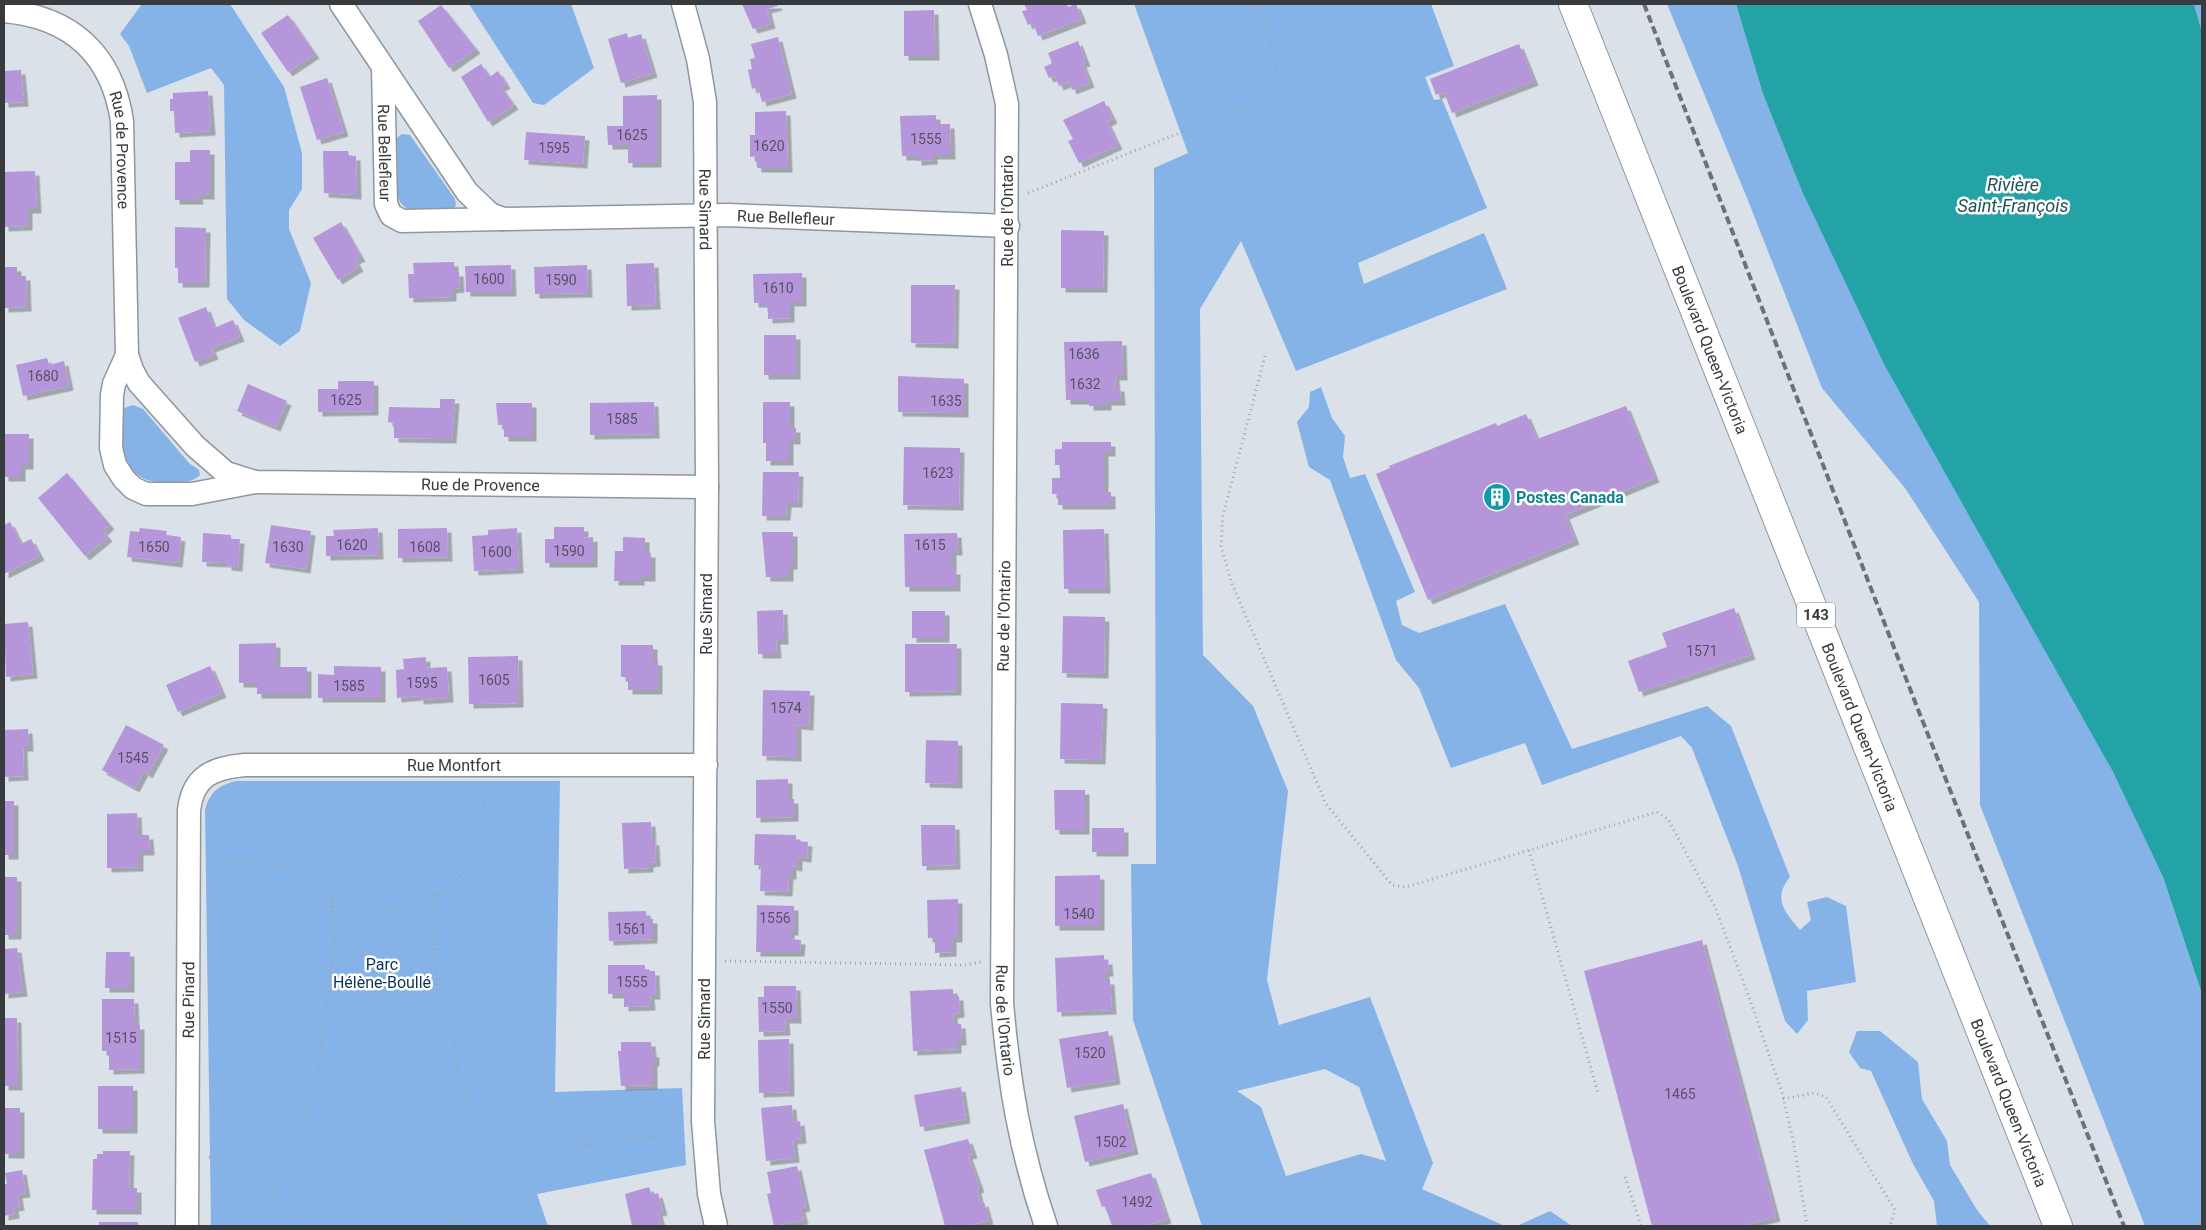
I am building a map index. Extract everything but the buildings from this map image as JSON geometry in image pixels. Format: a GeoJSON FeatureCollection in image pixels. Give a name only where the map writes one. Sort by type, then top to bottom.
{"type":"FeatureCollection","features":[{"type":"Feature","properties":{"kind":"main road","name":"Boulevard Queen-Victoria"},"geometry":{"type":"LineString","coordinates":[[1573,4],[2058,1226]]}},
{"type":"Feature","properties":{"kind":"street","name":"Rue Bellefleur"},"geometry":{"type":"LineString","coordinates":[[341,4],[467,192],[490,214],[504,219]]}},
{"type":"Feature","properties":{"kind":"street","name":"Rue Simard"},"geometry":{"type":"LineString","coordinates":[[683,4],[698,59],[705,102],[707,487],[704,1135],[710,1194],[716,1226]]}},
{"type":"Feature","properties":{"kind":"street","name":"Rue de l'Ontario"},"geometry":{"type":"LineString","coordinates":[[980,4],[996,55],[1007,104],[1008,226],[1000,959],[1006,1056],[1015,1115],[1046,1226]]}},
{"type":"Feature","properties":{"kind":"street","name":"Rue de Provence"},"geometry":{"type":"LineString","coordinates":[[4,11],[22,12],[65,28],[83,40],[102,63],[119,100],[123,137],[127,355],[132,370],[139,383],[195,446],[226,473],[255,482]]}},
{"type":"Feature","properties":{"kind":"street","name":"Rue Bellefleur"},"geometry":{"type":"LineString","coordinates":[[383,67],[386,204],[391,215],[402,221],[706,215],[842,218],[1008,226]]}},
{"type":"Feature","properties":{"kind":"street","name":"Rue de Provence"},"geometry":{"type":"LineString","coordinates":[[127,355],[114,384],[112,395],[111,448],[115,465],[124,479],[133,488],[146,494],[192,494],[255,482],[707,487]]}},
{"type":"Feature","properties":{"kind":"street","name":"Rue Montfort"},"geometry":{"type":"LineString","coordinates":[[204,777],[215,771],[244,765],[706,765]]}},
{"type":"Feature","properties":{"kind":"street","name":"Rue Pinard"},"geometry":{"type":"LineString","coordinates":[[187,1226],[190,796],[196,785],[204,777]]}},
{"type":"Feature","properties":{"kind":"path"},"geometry":{"type":"LineString","coordinates":[[1007,196],[1025,194],[1243,108],[1265,95],[1276,83],[1276,67],[1261,4]]}},
{"type":"Feature","properties":{"kind":"path"},"geometry":{"type":"LineString","coordinates":[[1264,356],[1223,514],[1221,546],[1231,582],[1326,804],[1392,886],[1406,887],[1657,812],[1668,818],[1715,907],[1748,994],[1783,1099],[1793,1140],[1807,1226]]}},
{"type":"Feature","properties":{"kind":"path"},"geometry":{"type":"LineString","coordinates":[[331,897],[351,894],[399,912],[437,894],[486,854],[493,824],[479,789],[478,765]]}},
{"type":"Feature","properties":{"kind":"path"},"geometry":{"type":"LineString","coordinates":[[1529,850],[1598,1093]]}},
{"type":"Feature","properties":{"kind":"path"},"geometry":{"type":"LineString","coordinates":[[189,854],[300,869],[321,881],[331,897],[335,942],[320,1064],[304,1124],[291,1143],[273,1196]]}},
{"type":"Feature","properties":{"kind":"path"},"geometry":{"type":"LineString","coordinates":[[437,894],[432,918],[437,989],[454,1033],[457,1072],[469,1104],[561,1133],[588,1145]]}},
{"type":"Feature","properties":{"kind":"path"},"geometry":{"type":"LineString","coordinates":[[704,962],[964,965],[1000,959]]}},
{"type":"Feature","properties":{"kind":"path"},"geometry":{"type":"LineString","coordinates":[[1783,1099],[1814,1093],[1826,1097],[1896,1210],[1890,1226]]}},
{"type":"Feature","properties":{"kind":"path"},"geometry":{"type":"LineString","coordinates":[[441,1226],[469,1215],[511,1193],[588,1145],[629,1138],[704,1135]]}},
{"type":"Feature","properties":{"kind":"path"},"geometry":{"type":"LineString","coordinates":[[188,1154],[233,1162],[257,1177],[298,1226]]}},
{"type":"Feature","properties":{"kind":"path"},"geometry":{"type":"LineString","coordinates":[[1625,1176],[1641,1226]]}},
{"type":"Feature","properties":{"kind":"green space"},"geometry":{"type":"Polygon","coordinates":[[[142,4],[230,4],[284,87],[302,153],[302,189],[289,210],[289,229],[311,283],[300,331],[280,346],[244,320],[227,299],[224,85],[211,68],[147,93],[129,46],[120,34],[142,4]]]}},
{"type":"Feature","properties":{"kind":"green space"},"geometry":{"type":"Polygon","coordinates":[[[469,4],[571,4],[594,68],[544,105],[533,103],[469,4]]]}},
{"type":"Feature","properties":{"kind":"green space"},"geometry":{"type":"Polygon","coordinates":[[[1134,4],[1431,4],[1454,66],[1425,77],[1434,100],[1442,99],[1487,208],[1358,263],[1364,284],[1484,233],[1507,289],[1296,371],[1241,241],[1200,309],[1203,655],[1253,706],[1288,791],[1267,980],[1279,1025],[1370,997],[1433,1163],[1422,1189],[1505,1226],[1202,1226],[1133,1020],[1131,864],[1156,864],[1154,168],[1188,153],[1134,4]],[[1325,1069],[1237,1091],[1261,1107],[1286,1176],[1361,1154],[1386,1161],[1359,1087],[1325,1069]]]}},
{"type":"Feature","properties":{"kind":"green space"},"geometry":{"type":"Polygon","coordinates":[[[1667,4],[1736,4],[1762,91],[2112,770],[2163,877],[2202,994],[2202,1226],[2145,1226],[1980,805],[1979,602],[1905,488],[1822,388],[1747,198],[1667,4]]]}},
{"type":"Feature","properties":{"kind":"green space"},"geometry":{"type":"Polygon","coordinates":[[[2194,4],[2202,4],[2202,32],[2194,4]]]}},
{"type":"Feature","properties":{"kind":"green space"},"geometry":{"type":"Polygon","coordinates":[[[402,134],[410,135],[455,199],[456,206],[451,210],[421,212],[408,209],[402,205],[398,198],[397,138],[402,134]]]}},
{"type":"Feature","properties":{"kind":"green space"},"geometry":{"type":"Polygon","coordinates":[[[1321,387],[1332,418],[1345,436],[1343,457],[1350,478],[1365,474],[1415,592],[1396,601],[1402,625],[1419,633],[1505,604],[1572,749],[1707,706],[1731,726],[1790,877],[1782,892],[1781,899],[1785,911],[1800,930],[1811,920],[1807,902],[1827,897],[1846,906],[1856,982],[1807,991],[1808,1020],[1797,1034],[1785,1021],[1738,866],[1692,748],[1681,736],[1542,785],[1525,743],[1451,768],[1419,688],[1396,660],[1330,480],[1309,467],[1297,422],[1309,407],[1310,392],[1321,387]]]}},
{"type":"Feature","properties":{"kind":"green space"},"geometry":{"type":"Polygon","coordinates":[[[133,405],[143,409],[189,463],[199,470],[200,475],[187,482],[155,482],[143,478],[134,472],[124,452],[120,413],[124,408],[133,405]]]}},
{"type":"Feature","properties":{"kind":"green space","name":"Parc Hélène-Boullé"},"geometry":{"type":"Polygon","coordinates":[[[235,781],[560,781],[555,1092],[682,1088],[686,1165],[537,1194],[548,1226],[211,1226],[205,810],[212,794],[224,785],[235,781]]]}},
{"type":"Feature","properties":{"kind":"green space"},"geometry":{"type":"Polygon","coordinates":[[[1857,1031],[1880,1031],[1918,1062],[1922,1099],[1947,1141],[1950,1165],[1977,1210],[1990,1226],[1937,1226],[1934,1201],[1913,1164],[1871,1071],[1860,1068],[1849,1052],[1857,1031]]]}},
{"type":"Feature","properties":{"kind":"green space"},"geometry":{"type":"Polygon","coordinates":[[[1550,1211],[1572,1226],[1517,1226],[1550,1211]]]}},
{"type":"Feature","properties":{"kind":"water","name":"Rivière Saint-François"},"geometry":{"type":"Polygon","coordinates":[[[1736,4],[2194,4],[2202,32],[2202,994],[2163,877],[2112,770],[1885,366],[1802,191],[1762,91],[1736,4]]]}},
{"type":"Feature","properties":{"kind":"railway"},"geometry":{"type":"LineString","coordinates":[[1644,4],[1919,712],[2124,1226]]}},
{"type":"Feature","properties":{"kind":"place","name":"Postes Canada"},"geometry":{"type":"Point","coordinates":[1497,497]}}]}
